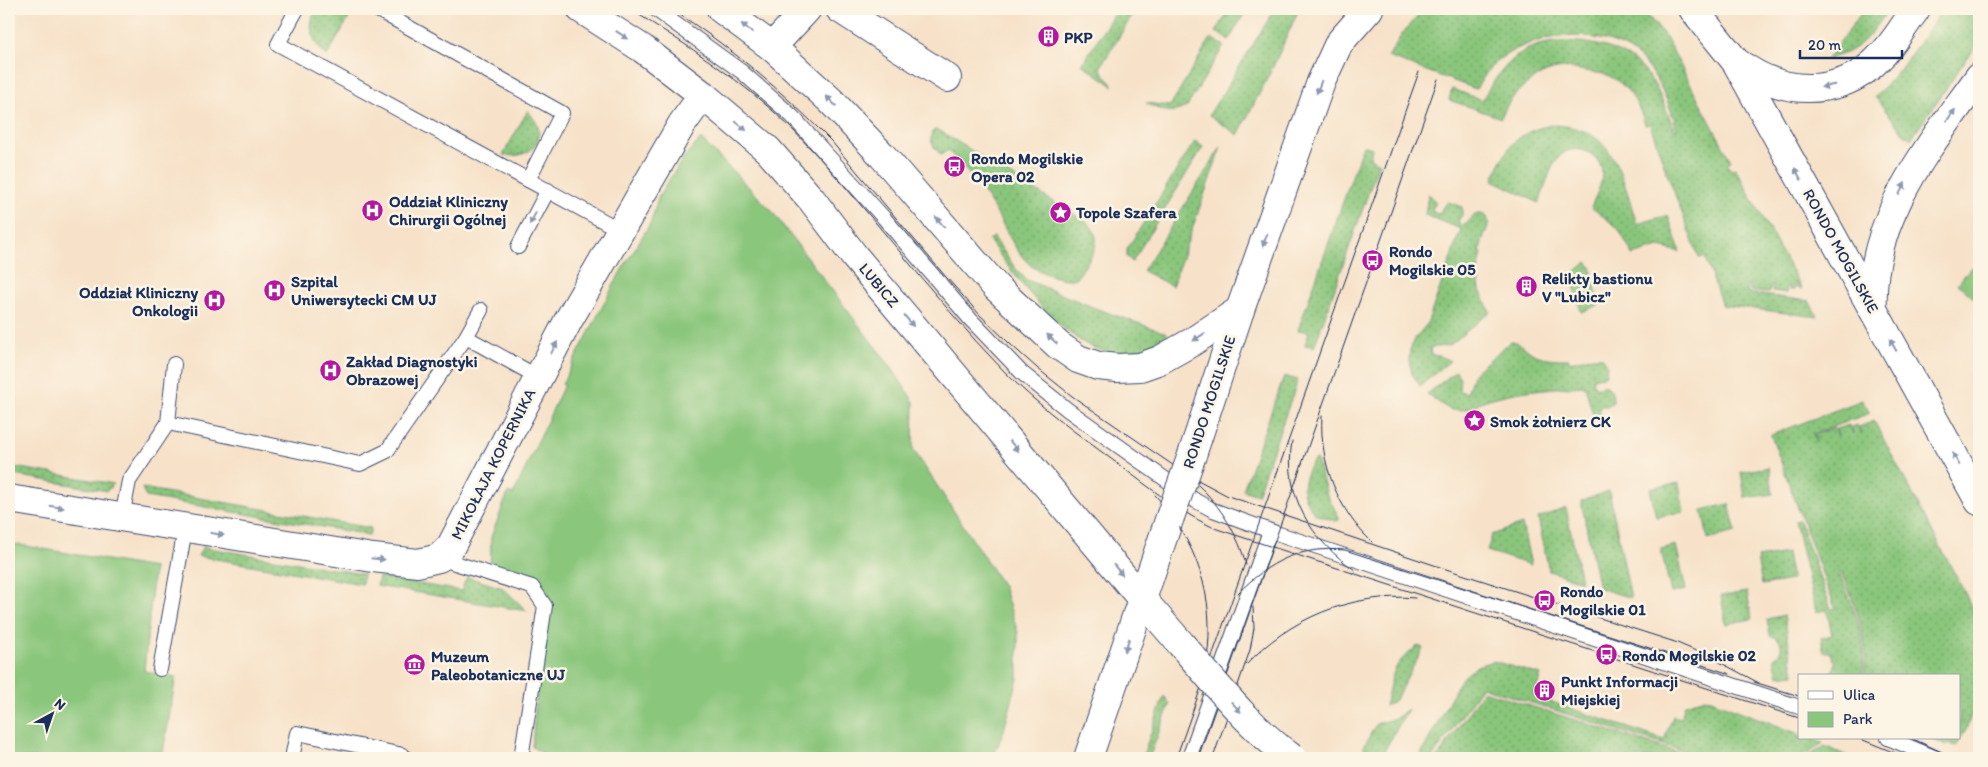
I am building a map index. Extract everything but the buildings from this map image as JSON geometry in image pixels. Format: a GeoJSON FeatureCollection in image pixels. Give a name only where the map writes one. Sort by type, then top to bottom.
{"type":"FeatureCollection","features":[{"type":"Feature","properties":{"kind":"street","name":"LUBICZ"},"geometry":{"type":"LineString","coordinates":[[581,9],[643,49],[703,95],[768,150],[788,171],[856,257],[1142,599]]}},
{"type":"Feature","properties":{"kind":"street"},"geometry":{"type":"LineString","coordinates":[[721,9],[772,47],[844,114],[996,287],[1058,345],[1078,358],[1098,366],[1117,368],[1140,367],[1160,360],[1192,342],[1240,310]]}},
{"type":"Feature","properties":{"kind":"street"},"geometry":{"type":"LineString","coordinates":[[772,47],[807,9]]}},
{"type":"Feature","properties":{"kind":"street"},"geometry":{"type":"LineString","coordinates":[[840,9],[947,78]]}},
{"type":"Feature","properties":{"kind":"street"},"geometry":{"type":"LineString","coordinates":[[1339,42],[1351,9]]}},
{"type":"Feature","properties":{"kind":"street","name":"RONDO MOGILSKIE"},"geometry":{"type":"LineString","coordinates":[[1088,758],[1240,310],[1321,82],[1339,42],[1369,9]]}},
{"type":"Feature","properties":{"kind":"street","name":"RONDO MOGILSKIE"},"geometry":{"type":"LineString","coordinates":[[1693,9],[1736,62],[1979,501]]}},
{"type":"Feature","properties":{"kind":"street"},"geometry":{"type":"LineString","coordinates":[[1706,9],[1736,62],[1765,79],[1799,88],[1832,86],[1856,76],[1880,58],[1916,9]]}},
{"type":"Feature","properties":{"kind":"street"},"geometry":{"type":"LineString","coordinates":[[1873,309],[1872,289],[1874,275],[1886,228],[1900,193],[1924,154],[1979,77]]}},
{"type":"Feature","properties":{"kind":"street","name":"MIKOŁAJA KOPERNIKA"},"geometry":{"type":"LineString","coordinates":[[9,499],[373,558],[418,563],[439,558],[451,546],[568,321],[682,124],[703,95]]}},
{"type":"Feature","properties":{"kind":"street"},"geometry":{"type":"LineString","coordinates":[[1142,599],[1269,741],[1292,758]]}},
{"type":"Feature","properties":{"kind":"lane"},"geometry":{"type":"LineString","coordinates":[[297,9],[278,44],[620,230]]}},
{"type":"Feature","properties":{"kind":"lane"},"geometry":{"type":"LineString","coordinates":[[376,9],[562,113],[528,180]]}},
{"type":"Feature","properties":{"kind":"lane"},"geometry":{"type":"LineString","coordinates":[[655,9],[742,72],[792,116],[884,218],[971,320],[1022,373],[1076,416],[1196,500],[1213,510],[1270,531],[1798,707]]}},
{"type":"Feature","properties":{"kind":"lane"},"geometry":{"type":"LineString","coordinates":[[518,246],[548,190]]}},
{"type":"Feature","properties":{"kind":"lane"},"geometry":{"type":"LineString","coordinates":[[168,423],[360,464],[387,451],[466,337],[481,310]]}},
{"type":"Feature","properties":{"kind":"lane"},"geometry":{"type":"LineString","coordinates":[[466,337],[538,376]]}},
{"type":"Feature","properties":{"kind":"lane"},"geometry":{"type":"LineString","coordinates":[[122,518],[129,481],[168,423],[174,364]]}},
{"type":"Feature","properties":{"kind":"lane"},"geometry":{"type":"LineString","coordinates":[[160,669],[185,529]]}},
{"type":"Feature","properties":{"kind":"lane"},"geometry":{"type":"LineString","coordinates":[[1189,758],[1270,531]]}},
{"type":"Feature","properties":{"kind":"lane"},"geometry":{"type":"LineString","coordinates":[[439,558],[532,587],[545,606],[521,758]]}},
{"type":"Feature","properties":{"kind":"lane"},"geometry":{"type":"LineString","coordinates":[[292,758],[297,733],[402,755],[402,758]]}},
{"type":"Feature","properties":{"kind":"lane"},"geometry":{"type":"LineString","coordinates":[[1893,740],[1936,758]]}},
{"type":"Feature","properties":{"kind":"green space"},"geometry":{"type":"Polygon","coordinates":[[[317,9],[348,9],[353,11],[327,56],[318,46],[312,34],[313,15],[317,9]]]}},
{"type":"Feature","properties":{"kind":"green space"},"geometry":{"type":"Polygon","coordinates":[[[1117,9],[1136,9],[1100,68],[1113,86],[1082,64],[1117,9]]]}},
{"type":"Feature","properties":{"kind":"green space"},"geometry":{"type":"Polygon","coordinates":[[[1230,9],[1247,9],[1229,40],[1216,32],[1230,9]]]}},
{"type":"Feature","properties":{"kind":"green space"},"geometry":{"type":"Polygon","coordinates":[[[1275,9],[1299,9],[1273,67],[1238,135],[1209,115],[1275,9]]]}},
{"type":"Feature","properties":{"kind":"green space"},"geometry":{"type":"Polygon","coordinates":[[[1424,9],[1642,9],[1665,36],[1731,161],[1727,163],[1731,170],[1735,168],[1802,289],[1796,288],[1797,283],[1795,282],[1794,290],[1789,290],[1789,286],[1787,286],[1786,293],[1772,291],[1773,285],[1771,285],[1769,293],[1750,291],[1750,286],[1748,285],[1747,293],[1809,301],[1818,317],[1722,305],[1705,257],[1699,258],[1650,124],[1645,125],[1640,110],[1631,95],[1614,78],[1603,74],[1568,68],[1547,72],[1527,83],[1519,91],[1505,109],[1501,118],[1449,100],[1452,89],[1482,100],[1507,65],[1518,55],[1531,48],[1546,43],[1580,42],[1614,50],[1629,57],[1640,66],[1652,81],[1675,131],[1677,130],[1670,107],[1659,84],[1645,63],[1636,55],[1626,48],[1594,38],[1576,36],[1542,40],[1525,45],[1496,62],[1476,89],[1388,57],[1402,34],[1424,9]]]}},
{"type":"Feature","properties":{"kind":"green space"},"geometry":{"type":"Polygon","coordinates":[[[1860,9],[1889,9],[1864,41],[1848,52],[1827,59],[1863,11],[1860,9]]]}},
{"type":"Feature","properties":{"kind":"green space"},"geometry":{"type":"Polygon","coordinates":[[[1943,9],[1979,9],[1979,41],[1911,139],[1903,133],[1875,97],[1901,68],[1943,9]]]}},
{"type":"Feature","properties":{"kind":"green space"},"geometry":{"type":"Polygon","coordinates":[[[1211,38],[1224,46],[1188,105],[1178,110],[1167,111],[1146,103],[1170,106],[1211,38]]]}},
{"type":"Feature","properties":{"kind":"green space"},"geometry":{"type":"Polygon","coordinates":[[[528,110],[537,124],[538,140],[525,153],[511,156],[503,155],[528,110]]]}},
{"type":"Feature","properties":{"kind":"green space"},"geometry":{"type":"Polygon","coordinates":[[[1551,125],[1572,127],[1589,133],[1602,143],[1612,156],[1626,187],[1637,224],[1668,215],[1680,252],[1659,247],[1633,255],[1618,228],[1591,207],[1600,187],[1602,174],[1597,160],[1586,152],[1572,150],[1565,152],[1559,157],[1550,173],[1539,203],[1493,180],[1502,159],[1513,143],[1529,132],[1551,125]]]}},
{"type":"Feature","properties":{"kind":"green space"},"geometry":{"type":"Polygon","coordinates":[[[937,129],[1089,224],[1095,234],[1096,243],[1088,261],[1076,278],[1058,278],[1036,269],[1027,262],[1017,250],[995,211],[976,183],[948,150],[941,155],[934,147],[931,136],[932,132],[937,129]]]}},
{"type":"Feature","properties":{"kind":"green space"},"geometry":{"type":"Polygon","coordinates":[[[701,139],[771,210],[893,370],[914,402],[913,449],[1003,586],[1018,633],[1018,679],[1004,730],[993,758],[551,758],[532,747],[543,619],[532,587],[490,572],[491,537],[508,493],[513,495],[564,385],[562,384],[620,273],[650,224],[659,196],[684,157],[701,139]]]}},
{"type":"Feature","properties":{"kind":"green space"},"geometry":{"type":"Polygon","coordinates":[[[1195,141],[1203,147],[1132,262],[1127,257],[1127,249],[1195,141]]]}},
{"type":"Feature","properties":{"kind":"green space"},"geometry":{"type":"Polygon","coordinates":[[[1363,145],[1372,148],[1370,158],[1379,163],[1314,347],[1305,345],[1309,332],[1298,330],[1363,145]]]}},
{"type":"Feature","properties":{"kind":"green space"},"geometry":{"type":"Polygon","coordinates":[[[1221,147],[1172,286],[1143,271],[1221,147]]]}},
{"type":"Feature","properties":{"kind":"green space"},"geometry":{"type":"Polygon","coordinates":[[[1428,194],[1436,202],[1432,209],[1436,214],[1441,213],[1442,208],[1448,202],[1462,207],[1462,215],[1458,221],[1462,225],[1467,224],[1473,216],[1478,214],[1487,217],[1489,223],[1479,251],[1482,253],[1478,272],[1480,290],[1490,312],[1450,345],[1430,348],[1431,355],[1440,356],[1450,361],[1420,386],[1412,374],[1409,361],[1410,350],[1416,337],[1427,324],[1461,229],[1425,215],[1428,194]]]}},
{"type":"Feature","properties":{"kind":"green space"},"geometry":{"type":"Polygon","coordinates":[[[994,237],[1015,268],[1027,280],[1095,308],[1166,333],[1169,336],[1151,347],[1131,352],[1107,352],[1088,345],[1055,321],[1025,288],[989,240],[994,237]]]}},
{"type":"Feature","properties":{"kind":"green space"},"geometry":{"type":"Polygon","coordinates":[[[1587,262],[1591,266],[1599,305],[1581,312],[1575,289],[1568,277],[1587,262]]]}},
{"type":"Feature","properties":{"kind":"green space"},"geometry":{"type":"Polygon","coordinates":[[[1971,267],[1975,270],[1979,279],[1979,303],[1958,284],[1971,267]]]}},
{"type":"Feature","properties":{"kind":"green space"},"geometry":{"type":"Polygon","coordinates":[[[1511,341],[1515,341],[1536,355],[1548,358],[1569,359],[1570,362],[1590,357],[1603,357],[1607,364],[1606,374],[1601,377],[1594,377],[1593,383],[1596,388],[1604,386],[1609,388],[1613,402],[1607,406],[1600,406],[1599,411],[1603,416],[1594,419],[1585,386],[1510,394],[1486,400],[1458,411],[1446,407],[1427,394],[1456,371],[1460,378],[1459,391],[1467,393],[1474,373],[1511,341]]]}},
{"type":"Feature","properties":{"kind":"green space"},"geometry":{"type":"Polygon","coordinates":[[[1284,376],[1298,380],[1257,495],[1243,490],[1284,376]]]}},
{"type":"Feature","properties":{"kind":"green space"},"geometry":{"type":"Polygon","coordinates":[[[1862,400],[1870,413],[1813,434],[1816,442],[1814,435],[1834,428],[1838,436],[1836,429],[1849,425],[1853,434],[1852,427],[1857,425],[1861,434],[1859,427],[1874,421],[1966,595],[1978,623],[1979,693],[1966,730],[1956,747],[1948,743],[1946,746],[1934,740],[1960,740],[1960,674],[1864,674],[1865,649],[1863,636],[1856,610],[1841,572],[1839,573],[1854,611],[1861,636],[1863,648],[1862,674],[1828,674],[1833,670],[1836,663],[1830,652],[1824,652],[1821,638],[1832,635],[1827,610],[1816,612],[1795,521],[1799,520],[1831,609],[1835,608],[1771,435],[1862,400]]]}},
{"type":"Feature","properties":{"kind":"green space"},"geometry":{"type":"Polygon","coordinates":[[[1315,459],[1317,460],[1327,495],[1339,520],[1336,521],[1315,514],[1305,499],[1303,492],[1304,481],[1315,459]]]}},
{"type":"Feature","properties":{"kind":"green space"},"geometry":{"type":"Polygon","coordinates":[[[9,466],[114,484],[107,491],[9,474],[9,466]]]}},
{"type":"Feature","properties":{"kind":"green space"},"geometry":{"type":"Polygon","coordinates":[[[1769,467],[1773,494],[1745,498],[1741,472],[1769,467]]]}},
{"type":"Feature","properties":{"kind":"green space"},"geometry":{"type":"Polygon","coordinates":[[[1679,483],[1684,512],[1656,517],[1650,488],[1679,483]]]}},
{"type":"Feature","properties":{"kind":"green space"},"geometry":{"type":"Polygon","coordinates":[[[142,488],[371,528],[369,535],[146,497],[142,488]]]}},
{"type":"Feature","properties":{"kind":"green space"},"geometry":{"type":"Polygon","coordinates":[[[1609,491],[1631,598],[1599,588],[1581,501],[1609,491]]]}},
{"type":"Feature","properties":{"kind":"green space"},"geometry":{"type":"Polygon","coordinates":[[[1729,504],[1736,532],[1708,539],[1702,510],[1729,504]]]}},
{"type":"Feature","properties":{"kind":"green space"},"geometry":{"type":"Polygon","coordinates":[[[1566,508],[1581,581],[1549,571],[1538,518],[1566,508]]]}},
{"type":"Feature","properties":{"kind":"green space"},"geometry":{"type":"Polygon","coordinates":[[[1522,524],[1531,565],[1487,551],[1492,535],[1522,524]]]}},
{"type":"Feature","properties":{"kind":"green space"},"geometry":{"type":"Polygon","coordinates":[[[9,543],[154,568],[144,671],[176,677],[162,758],[9,758],[9,543]]]}},
{"type":"Feature","properties":{"kind":"green space"},"geometry":{"type":"Polygon","coordinates":[[[1676,545],[1686,590],[1671,593],[1661,549],[1676,545]]]}},
{"type":"Feature","properties":{"kind":"green space"},"geometry":{"type":"Polygon","coordinates":[[[203,547],[363,574],[362,584],[198,556],[203,547]]]}},
{"type":"Feature","properties":{"kind":"green space"},"geometry":{"type":"Polygon","coordinates":[[[1787,553],[1792,580],[1762,585],[1757,558],[1787,553]]]}},
{"type":"Feature","properties":{"kind":"green space"},"geometry":{"type":"Polygon","coordinates":[[[379,577],[461,591],[467,577],[503,588],[527,611],[377,586],[379,577]]]}},
{"type":"Feature","properties":{"kind":"green space"},"geometry":{"type":"Polygon","coordinates":[[[1747,592],[1752,619],[1726,624],[1721,596],[1747,592]]]}},
{"type":"Feature","properties":{"kind":"green space"},"geometry":{"type":"Polygon","coordinates":[[[1784,615],[1794,674],[1778,676],[1774,658],[1780,652],[1781,645],[1778,639],[1770,636],[1767,619],[1784,615]]]}},
{"type":"Feature","properties":{"kind":"green space"},"geometry":{"type":"Polygon","coordinates":[[[1418,646],[1423,648],[1398,695],[1394,701],[1385,706],[1397,665],[1418,646]]]}},
{"type":"Feature","properties":{"kind":"green space"},"geometry":{"type":"Polygon","coordinates":[[[1493,661],[1541,675],[1534,696],[1664,740],[1673,716],[1681,718],[1685,704],[1706,698],[1798,734],[1798,740],[1815,740],[1823,743],[1809,753],[1797,758],[1705,758],[1482,687],[1432,758],[1419,758],[1460,680],[1477,666],[1493,661]]]}},
{"type":"Feature","properties":{"kind":"green space"},"geometry":{"type":"Polygon","coordinates":[[[1483,691],[1696,758],[1437,758],[1483,691]]]}},
{"type":"Feature","properties":{"kind":"green space"},"geometry":{"type":"Polygon","coordinates":[[[1164,696],[1170,704],[1149,758],[1142,758],[1164,696]]]}},
{"type":"Feature","properties":{"kind":"green space"},"geometry":{"type":"Polygon","coordinates":[[[1408,709],[1383,753],[1363,748],[1376,724],[1398,717],[1408,709]]]}},
{"type":"Feature","properties":{"kind":"green space"},"geometry":{"type":"Polygon","coordinates":[[[1825,746],[1852,758],[1806,758],[1825,746]]]}},
{"type":"Feature","properties":{"kind":"tram line"},"geometry":{"type":"LineString","coordinates":[[630,9],[735,79],[774,112],[847,188],[976,342],[1017,384],[1074,431],[1153,490],[1192,516],[1217,529],[1798,718]]}},
{"type":"Feature","properties":{"kind":"tram line"},"geometry":{"type":"LineString","coordinates":[[671,9],[714,38],[755,70],[812,122],[831,141],[946,277],[980,315],[1009,343],[1072,396],[1183,472],[1228,496],[1449,570],[1675,642],[1710,657],[1759,683]]}},
{"type":"Feature","properties":{"kind":"tram line"},"geometry":{"type":"LineString","coordinates":[[1176,758],[1419,72]]}},
{"type":"Feature","properties":{"kind":"tram line"},"geometry":{"type":"LineString","coordinates":[[1198,758],[1438,79]]}},
{"type":"Feature","properties":{"kind":"tram line"},"geometry":{"type":"LineString","coordinates":[[1322,416],[1324,451],[1333,485],[1349,516],[1372,542]]}},
{"type":"Feature","properties":{"kind":"tram line"},"geometry":{"type":"LineString","coordinates":[[1292,441],[1290,461],[1292,480],[1296,498],[1304,515],[1313,531],[1325,545],[1355,570]]}},
{"type":"Feature","properties":{"kind":"tram line"},"geometry":{"type":"LineString","coordinates":[[1198,485],[1214,502],[1228,522],[1239,543],[1246,565]]}},
{"type":"Feature","properties":{"kind":"tram line"},"geometry":{"type":"LineString","coordinates":[[1155,495],[1182,531],[1200,570],[1208,613],[1207,658]]}},
{"type":"Feature","properties":{"kind":"tram line"},"geometry":{"type":"LineString","coordinates":[[1238,593],[1262,572],[1286,558],[1299,553],[1313,551],[1345,550],[1730,674]]}},
{"type":"Feature","properties":{"kind":"tram line"},"geometry":{"type":"LineString","coordinates":[[1246,665],[1281,634],[1323,612],[1345,604],[1368,599],[1391,597],[1415,598]]}},
{"type":"Feature","properties":{"kind":"tram line"},"geometry":{"type":"LineString","coordinates":[[1213,758],[1250,650],[1254,628],[1253,607]]}},
{"type":"Feature","properties":{"kind":"tram line"},"geometry":{"type":"LineString","coordinates":[[1754,682],[1798,696]]}},
{"type":"Feature","properties":{"kind":"tram line"},"geometry":{"type":"LineString","coordinates":[[1863,740],[1908,758]]}},
{"type":"Feature","properties":{"kind":"tram line"},"geometry":{"type":"LineString","coordinates":[[1915,740],[1955,758]]}},
{"type":"Feature","properties":{"kind":"place","name":"PKP"},"geometry":{"type":"Point","coordinates":[1048,37]}},
{"type":"Feature","properties":{"kind":"place","name":"Rondo Mogilskie Opera 02"},"geometry":{"type":"Point","coordinates":[955,167]}},
{"type":"Feature","properties":{"kind":"place","name":"Oddział Kliniczny Chirurgii Ogólnej"},"geometry":{"type":"Point","coordinates":[373,210]}},
{"type":"Feature","properties":{"kind":"place","name":"Topole Szafera"},"geometry":{"type":"Point","coordinates":[1060,212]}},
{"type":"Feature","properties":{"kind":"place","name":"Rondo Mogilskie 05"},"geometry":{"type":"Point","coordinates":[1373,260]}},
{"type":"Feature","properties":{"kind":"place","name":"Relikty bastionu V \"Lubicz\""},"geometry":{"type":"Point","coordinates":[1526,287]}},
{"type":"Feature","properties":{"kind":"place","name":"Szpital Uniwersytecki CM UJ"},"geometry":{"type":"Point","coordinates":[275,290]}},
{"type":"Feature","properties":{"kind":"place","name":"Oddział Kliniczny Onkologii"},"geometry":{"type":"Point","coordinates":[214,301]}},
{"type":"Feature","properties":{"kind":"place","name":"Zakład Diagnostyki Obrazowej"},"geometry":{"type":"Point","coordinates":[330,370]}},
{"type":"Feature","properties":{"kind":"place","name":"Smok żołnierz CK"},"geometry":{"type":"Point","coordinates":[1474,421]}},
{"type":"Feature","properties":{"kind":"place","name":"Rondo Mogilskie 01"},"geometry":{"type":"Point","coordinates":[1544,600]}},
{"type":"Feature","properties":{"kind":"place","name":"Rondo Mogilskie 02"},"geometry":{"type":"Point","coordinates":[1606,655]}},
{"type":"Feature","properties":{"kind":"place","name":"Muzeum Paleobotaniczne UJ"},"geometry":{"type":"Point","coordinates":[415,665]}},
{"type":"Feature","properties":{"kind":"place","name":"Punkt Informacji Miejskiej"},"geometry":{"type":"Point","coordinates":[1545,690]}}]}
